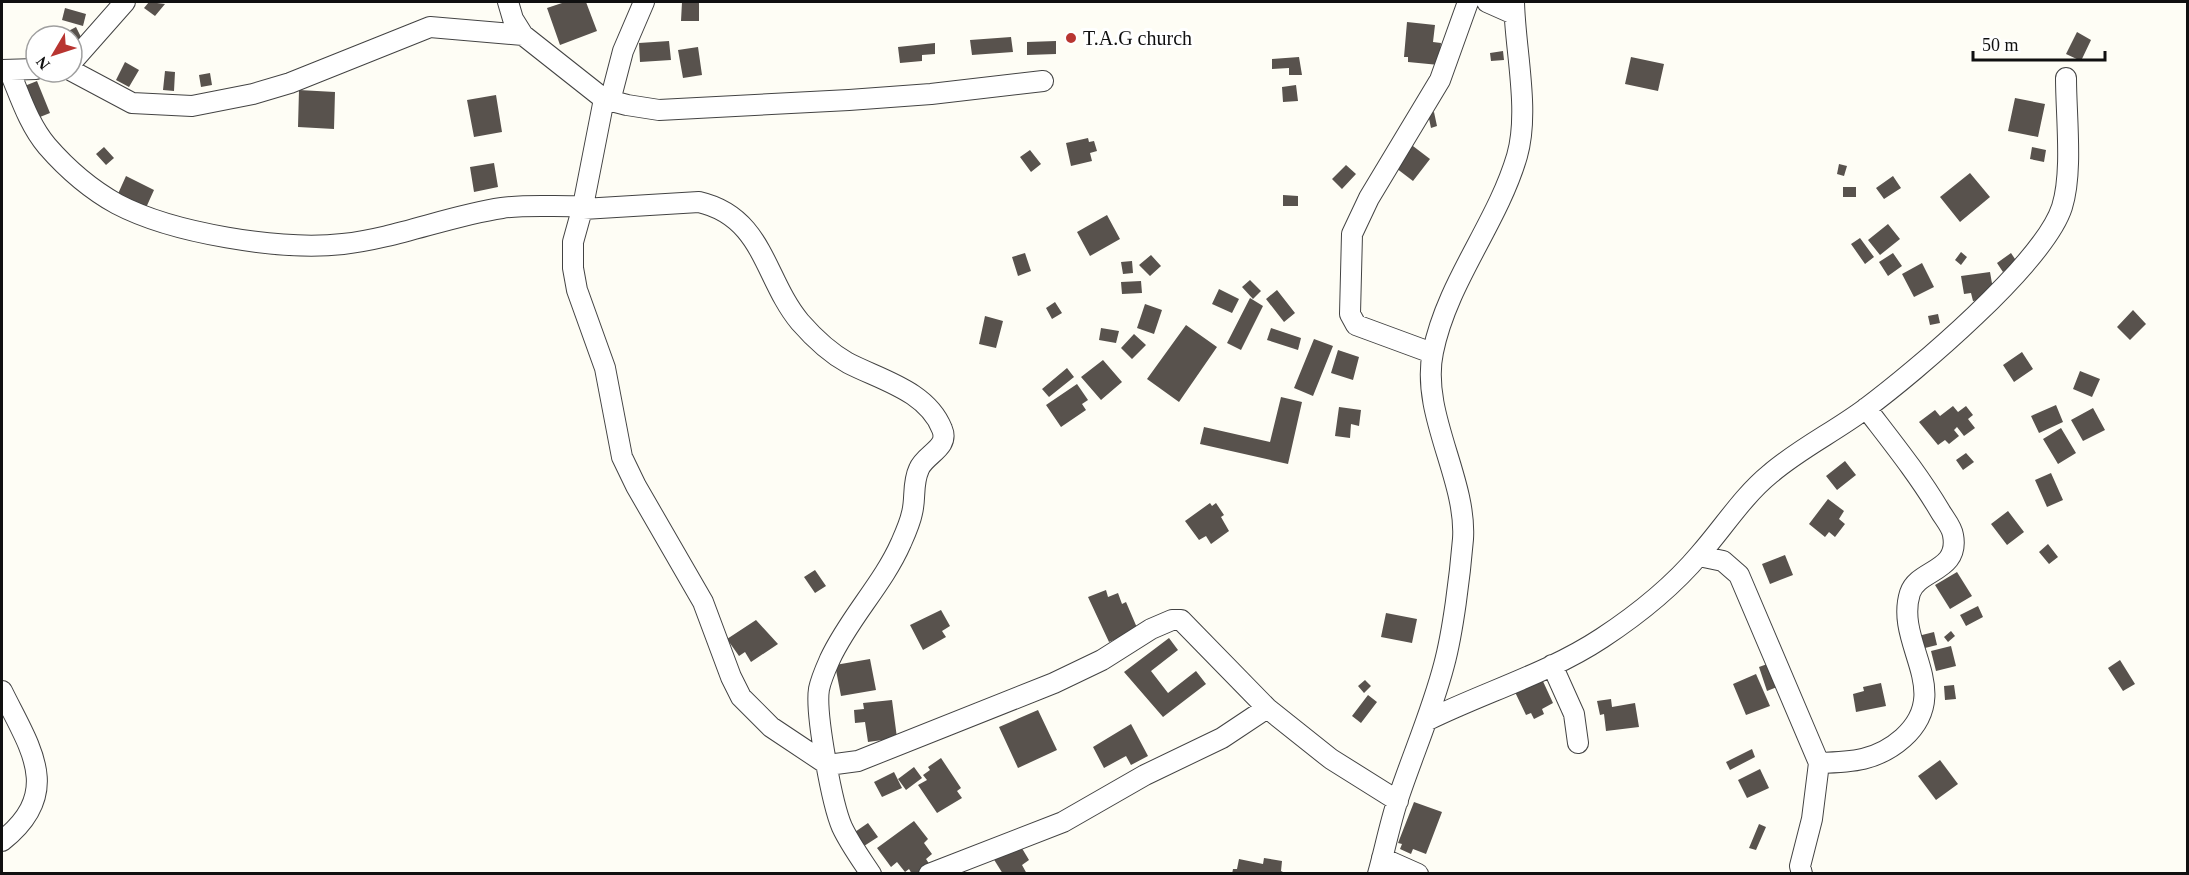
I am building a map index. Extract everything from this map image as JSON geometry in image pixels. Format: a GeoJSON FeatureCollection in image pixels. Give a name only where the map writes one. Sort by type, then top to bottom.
{"type":"FeatureCollection","features":[{"type":"Feature","properties":{"kind":"street"},"geometry":{"type":"LineString","coordinates":[[84,48],[125,2]]}},
{"type":"Feature","properties":{"kind":"street"},"geometry":{"type":"LineString","coordinates":[[508,2],[513,19],[523,35],[607,100],[659,110],[932,94],[1043,81]]}},
{"type":"Feature","properties":{"kind":"street"},"geometry":{"type":"LineString","coordinates":[[644,2],[623,51],[607,100],[573,242],[573,268],[577,290],[605,368],[622,457],[636,486],[703,602],[730,677],[741,697],[771,727],[828,765],[858,761],[1054,682],[1102,660],[1151,629],[1172,620],[1181,620],[1267,708],[1331,759],[1398,801]]}},
{"type":"Feature","properties":{"kind":"street"},"geometry":{"type":"LineString","coordinates":[[1432,353],[1356,325],[1350,314],[1352,234],[1369,198],[1440,80],[1468,2]]}},
{"type":"Feature","properties":{"kind":"street"},"geometry":{"type":"LineString","coordinates":[[1418,873],[1380,866],[1398,801],[1428,720],[1445,662],[1463,538],[1460,504],[1432,386],[1432,353],[1445,315],[1504,191],[1518,153],[1522,121],[1514,8],[1488,2]]}},
{"type":"Feature","properties":{"kind":"street"},"geometry":{"type":"LineString","coordinates":[[84,78],[132,103],[192,106],[253,94],[290,82],[430,27],[523,35]]}},
{"type":"Feature","properties":{"kind":"street"},"geometry":{"type":"LineString","coordinates":[[24,69],[5,70],[33,126],[46,145],[67,168],[97,192],[144,216],[214,234],[287,245],[341,244],[394,235],[503,208],[699,202],[717,206],[750,233],[764,254],[790,310],[815,339],[847,362],[910,392],[931,412],[942,427],[945,438],[920,466],[913,486],[913,513],[901,545],[843,635],[829,660],[819,690],[819,717],[832,800],[843,828],[871,873]]}},
{"type":"Feature","properties":{"kind":"street"},"geometry":{"type":"LineString","coordinates":[[1428,720],[1473,698],[1552,665],[1602,638],[1666,589],[1699,556],[1769,474],[1866,408],[1971,317],[2046,239],[2062,207],[2066,171],[2066,78]]}},
{"type":"Feature","properties":{"kind":"street"},"geometry":{"type":"LineString","coordinates":[[1819,763],[1856,762],[1876,757],[1911,730],[1926,699],[1912,636],[1908,602],[1911,589],[1920,580],[1943,567],[1952,550],[1953,534],[1932,498],[1913,467],[1866,408]]}},
{"type":"Feature","properties":{"kind":"street"},"geometry":{"type":"LineString","coordinates":[[1699,556],[1724,561],[1732,566],[1739,575],[1819,763],[1812,819],[1803,847],[1802,873]]}},
{"type":"Feature","properties":{"kind":"street"},"geometry":{"type":"LineString","coordinates":[[1552,665],[1574,714],[1578,742]]}},
{"type":"Feature","properties":{"kind":"street"},"geometry":{"type":"LineString","coordinates":[[2,691],[34,754],[39,782],[34,804],[19,827],[2,841]]}},
{"type":"Feature","properties":{"kind":"street"},"geometry":{"type":"LineString","coordinates":[[929,873],[1063,822],[1145,775],[1222,738],[1267,708]]}},
{"type":"Feature","properties":{"kind":"building"},"geometry":{"type":"Polygon","coordinates":[[[149,2],[165,4],[155,16],[144,8],[149,2]]]}},
{"type":"Feature","properties":{"kind":"building"},"geometry":{"type":"Polygon","coordinates":[[[565,2],[586,2],[597,31],[560,45],[547,8],[565,2]]]}},
{"type":"Feature","properties":{"kind":"building"},"geometry":{"type":"Polygon","coordinates":[[[682,2],[699,2],[699,21],[681,21],[682,2]]]}},
{"type":"Feature","properties":{"kind":"building"},"geometry":{"type":"Polygon","coordinates":[[[65,8],[86,14],[84,24],[62,20],[65,8]]]}},
{"type":"Feature","properties":{"kind":"building"},"geometry":{"type":"Polygon","coordinates":[[[1407,22],[1435,25],[1433,42],[1441,43],[1439,65],[1408,62],[1408,57],[1404,57],[1407,22]]]}},
{"type":"Feature","properties":{"kind":"building"},"geometry":{"type":"Polygon","coordinates":[[[2077,32],[2091,40],[2081,61],[2066,54],[2077,32]]]}},
{"type":"Feature","properties":{"kind":"building"},"geometry":{"type":"Polygon","coordinates":[[[1011,37],[1013,52],[972,55],[970,40],[1011,37]]]}},
{"type":"Feature","properties":{"kind":"building"},"geometry":{"type":"Polygon","coordinates":[[[669,41],[671,60],[640,62],[639,43],[669,41]]]}},
{"type":"Feature","properties":{"kind":"building"},"geometry":{"type":"Polygon","coordinates":[[[1056,41],[1056,54],[1027,55],[1027,42],[1056,41]]]}},
{"type":"Feature","properties":{"kind":"building"},"geometry":{"type":"Polygon","coordinates":[[[935,43],[935,54],[922,55],[922,61],[900,63],[898,47],[935,43]]]}},
{"type":"Feature","properties":{"kind":"building"},"geometry":{"type":"Polygon","coordinates":[[[698,47],[702,75],[683,78],[678,50],[698,47]]]}},
{"type":"Feature","properties":{"kind":"building"},"geometry":{"type":"Polygon","coordinates":[[[1503,51],[1504,60],[1491,61],[1490,53],[1503,51]]]}},
{"type":"Feature","properties":{"kind":"building"},"geometry":{"type":"Polygon","coordinates":[[[1299,57],[1302,75],[1289,75],[1289,68],[1272,69],[1272,59],[1299,57]]]}},
{"type":"Feature","properties":{"kind":"building"},"geometry":{"type":"Polygon","coordinates":[[[1631,57],[1664,64],[1658,91],[1625,84],[1631,57]]]}},
{"type":"Feature","properties":{"kind":"building"},"geometry":{"type":"Polygon","coordinates":[[[125,62],[139,70],[129,87],[116,80],[125,62]]]}},
{"type":"Feature","properties":{"kind":"building"},"geometry":{"type":"Polygon","coordinates":[[[165,71],[175,72],[174,91],[163,90],[165,71]]]}},
{"type":"Feature","properties":{"kind":"building"},"geometry":{"type":"Polygon","coordinates":[[[210,73],[212,85],[201,87],[199,75],[210,73]]]}},
{"type":"Feature","properties":{"kind":"building"},"geometry":{"type":"Polygon","coordinates":[[[38,84],[50,113],[35,119],[22,87],[38,84]]]}},
{"type":"Feature","properties":{"kind":"building"},"geometry":{"type":"Polygon","coordinates":[[[1296,85],[1298,101],[1283,102],[1282,87],[1296,85]]]}},
{"type":"Feature","properties":{"kind":"building"},"geometry":{"type":"Polygon","coordinates":[[[299,90],[335,92],[334,129],[298,127],[299,90]]]}},
{"type":"Feature","properties":{"kind":"building"},"geometry":{"type":"Polygon","coordinates":[[[496,95],[502,132],[474,137],[467,100],[496,95]]]}},
{"type":"Feature","properties":{"kind":"building"},"geometry":{"type":"Polygon","coordinates":[[[2015,98],[2045,104],[2038,137],[2008,131],[2015,98]]]}},
{"type":"Feature","properties":{"kind":"building"},"geometry":{"type":"Polygon","coordinates":[[[1434,112],[1437,126],[1431,128],[1428,114],[1434,112]]]}},
{"type":"Feature","properties":{"kind":"building"},"geometry":{"type":"Polygon","coordinates":[[[1088,138],[1089,142],[1094,141],[1097,151],[1090,153],[1092,161],[1071,166],[1066,143],[1088,138]]]}},
{"type":"Feature","properties":{"kind":"building"},"geometry":{"type":"Polygon","coordinates":[[[1409,143],[1430,159],[1413,181],[1392,165],[1409,143]]]}},
{"type":"Feature","properties":{"kind":"building"},"geometry":{"type":"Polygon","coordinates":[[[104,147],[114,158],[106,165],[96,154],[104,147]]]}},
{"type":"Feature","properties":{"kind":"building"},"geometry":{"type":"Polygon","coordinates":[[[2032,147],[2046,150],[2044,162],[2030,159],[2032,147]]]}},
{"type":"Feature","properties":{"kind":"building"},"geometry":{"type":"Polygon","coordinates":[[[1030,150],[1041,164],[1031,172],[1020,157],[1030,150]]]}},
{"type":"Feature","properties":{"kind":"building"},"geometry":{"type":"Polygon","coordinates":[[[494,163],[498,187],[474,192],[470,167],[494,163]]]}},
{"type":"Feature","properties":{"kind":"building"},"geometry":{"type":"Polygon","coordinates":[[[1839,164],[1847,166],[1844,176],[1837,174],[1839,164]]]}},
{"type":"Feature","properties":{"kind":"building"},"geometry":{"type":"Polygon","coordinates":[[[1346,165],[1356,174],[1342,189],[1332,179],[1346,165]]]}},
{"type":"Feature","properties":{"kind":"building"},"geometry":{"type":"Polygon","coordinates":[[[1970,173],[1990,197],[1960,222],[1940,197],[1970,173]]]}},
{"type":"Feature","properties":{"kind":"building"},"geometry":{"type":"Polygon","coordinates":[[[126,176],[154,190],[145,210],[117,196],[126,176]]]}},
{"type":"Feature","properties":{"kind":"building"},"geometry":{"type":"Polygon","coordinates":[[[1893,176],[1901,188],[1884,199],[1876,188],[1893,176]]]}},
{"type":"Feature","properties":{"kind":"building"},"geometry":{"type":"Polygon","coordinates":[[[1843,187],[1856,187],[1856,197],[1843,197],[1843,187]]]}},
{"type":"Feature","properties":{"kind":"building"},"geometry":{"type":"Polygon","coordinates":[[[1283,195],[1298,196],[1298,206],[1283,206],[1283,195]]]}},
{"type":"Feature","properties":{"kind":"building"},"geometry":{"type":"Polygon","coordinates":[[[1107,215],[1120,239],[1090,256],[1077,232],[1107,215]]]}},
{"type":"Feature","properties":{"kind":"building"},"geometry":{"type":"Polygon","coordinates":[[[1888,224],[1900,239],[1880,255],[1868,240],[1888,224]]]}},
{"type":"Feature","properties":{"kind":"building"},"geometry":{"type":"Polygon","coordinates":[[[1860,238],[1874,257],[1865,264],[1851,244],[1860,238]]]}},
{"type":"Feature","properties":{"kind":"building"},"geometry":{"type":"Polygon","coordinates":[[[1961,252],[1967,257],[1961,265],[1955,260],[1961,252]]]}},
{"type":"Feature","properties":{"kind":"building"},"geometry":{"type":"Polygon","coordinates":[[[1025,253],[1031,271],[1018,276],[1012,257],[1025,253]]]}},
{"type":"Feature","properties":{"kind":"building"},"geometry":{"type":"Polygon","coordinates":[[[1893,253],[1902,266],[1888,276],[1879,262],[1893,253]]]}},
{"type":"Feature","properties":{"kind":"building"},"geometry":{"type":"Polygon","coordinates":[[[2011,253],[2017,262],[2003,272],[1997,263],[2011,253]]]}},
{"type":"Feature","properties":{"kind":"building"},"geometry":{"type":"Polygon","coordinates":[[[1151,255],[1161,266],[1150,276],[1139,265],[1151,255]]]}},
{"type":"Feature","properties":{"kind":"building"},"geometry":{"type":"Polygon","coordinates":[[[1132,261],[1133,273],[1123,274],[1121,262],[1132,261]]]}},
{"type":"Feature","properties":{"kind":"building"},"geometry":{"type":"Polygon","coordinates":[[[1922,263],[1934,287],[1914,297],[1902,274],[1922,263]]]}},
{"type":"Feature","properties":{"kind":"building"},"geometry":{"type":"Polygon","coordinates":[[[1990,272],[1993,289],[1986,291],[1987,299],[1973,301],[1971,293],[1964,294],[1961,276],[1990,272]]]}},
{"type":"Feature","properties":{"kind":"building"},"geometry":{"type":"Polygon","coordinates":[[[1250,280],[1261,291],[1253,299],[1242,287],[1250,280]]]}},
{"type":"Feature","properties":{"kind":"building"},"geometry":{"type":"Polygon","coordinates":[[[1141,281],[1142,293],[1122,294],[1121,282],[1141,281]]]}},
{"type":"Feature","properties":{"kind":"building"},"geometry":{"type":"Polygon","coordinates":[[[1219,289],[1239,299],[1232,313],[1212,304],[1219,289]]]}},
{"type":"Feature","properties":{"kind":"building"},"geometry":{"type":"Polygon","coordinates":[[[1277,290],[1295,313],[1284,322],[1266,299],[1277,290]]]}},
{"type":"Feature","properties":{"kind":"building"},"geometry":{"type":"Polygon","coordinates":[[[1250,298],[1263,306],[1241,350],[1227,343],[1250,298]]]}},
{"type":"Feature","properties":{"kind":"building"},"geometry":{"type":"Polygon","coordinates":[[[1055,302],[1062,313],[1052,319],[1046,308],[1055,302]]]}},
{"type":"Feature","properties":{"kind":"building"},"geometry":{"type":"Polygon","coordinates":[[[1145,304],[1162,310],[1154,334],[1137,328],[1145,304]]]}},
{"type":"Feature","properties":{"kind":"building"},"geometry":{"type":"Polygon","coordinates":[[[2133,310],[2146,324],[2130,340],[2117,327],[2133,310]]]}},
{"type":"Feature","properties":{"kind":"building"},"geometry":{"type":"Polygon","coordinates":[[[1938,314],[1940,323],[1930,325],[1928,316],[1938,314]]]}},
{"type":"Feature","properties":{"kind":"building"},"geometry":{"type":"Polygon","coordinates":[[[985,316],[1003,321],[996,348],[979,344],[985,316]]]}},
{"type":"Feature","properties":{"kind":"building"},"geometry":{"type":"Polygon","coordinates":[[[1186,325],[1217,347],[1179,402],[1147,379],[1186,325]]]}},
{"type":"Feature","properties":{"kind":"building"},"geometry":{"type":"Polygon","coordinates":[[[1101,328],[1119,331],[1116,343],[1099,340],[1101,328]]]}},
{"type":"Feature","properties":{"kind":"building"},"geometry":{"type":"Polygon","coordinates":[[[1271,328],[1301,338],[1298,350],[1267,340],[1271,328]]]}},
{"type":"Feature","properties":{"kind":"building"},"geometry":{"type":"Polygon","coordinates":[[[1134,334],[1146,345],[1132,359],[1121,348],[1134,334]]]}},
{"type":"Feature","properties":{"kind":"building"},"geometry":{"type":"Polygon","coordinates":[[[1314,339],[1333,346],[1313,396],[1294,388],[1314,339]]]}},
{"type":"Feature","properties":{"kind":"building"},"geometry":{"type":"Polygon","coordinates":[[[1338,350],[1359,357],[1353,380],[1331,373],[1338,350]]]}},
{"type":"Feature","properties":{"kind":"building"},"geometry":{"type":"Polygon","coordinates":[[[2022,352],[2033,369],[2014,382],[2003,365],[2022,352]]]}},
{"type":"Feature","properties":{"kind":"building"},"geometry":{"type":"Polygon","coordinates":[[[1103,360],[1122,382],[1101,400],[1081,377],[1103,360]]]}},
{"type":"Feature","properties":{"kind":"building"},"geometry":{"type":"Polygon","coordinates":[[[1067,368],[1074,377],[1049,397],[1042,389],[1067,368]]]}},
{"type":"Feature","properties":{"kind":"building"},"geometry":{"type":"Polygon","coordinates":[[[2080,371],[2100,379],[2092,397],[2073,389],[2080,371]]]}},
{"type":"Feature","properties":{"kind":"building"},"geometry":{"type":"Polygon","coordinates":[[[1077,384],[1088,400],[1082,404],[1086,410],[1061,427],[1046,405],[1077,384]]]}},
{"type":"Feature","properties":{"kind":"building"},"geometry":{"type":"Polygon","coordinates":[[[1281,397],[1302,402],[1288,464],[1200,444],[1204,427],[1270,442],[1281,397]]]}},
{"type":"Feature","properties":{"kind":"building"},"geometry":{"type":"Polygon","coordinates":[[[2056,405],[2063,422],[2039,433],[2031,416],[2056,405]]]}},
{"type":"Feature","properties":{"kind":"building"},"geometry":{"type":"Polygon","coordinates":[[[1953,406],[1958,412],[1966,406],[1973,415],[1968,419],[1975,428],[1964,436],[1957,427],[1954,430],[1959,436],[1949,444],[1945,440],[1938,445],[1919,422],[1935,410],[1940,416],[1953,406]]]}},
{"type":"Feature","properties":{"kind":"building"},"geometry":{"type":"Polygon","coordinates":[[[1339,407],[1361,410],[1359,426],[1351,424],[1350,438],[1335,436],[1339,407]]]}},
{"type":"Feature","properties":{"kind":"building"},"geometry":{"type":"Polygon","coordinates":[[[2093,408],[2105,430],[2083,441],[2071,420],[2093,408]]]}},
{"type":"Feature","properties":{"kind":"building"},"geometry":{"type":"Polygon","coordinates":[[[2061,428],[2076,453],[2058,464],[2043,439],[2061,428]]]}},
{"type":"Feature","properties":{"kind":"building"},"geometry":{"type":"Polygon","coordinates":[[[1966,453],[1974,462],[1963,470],[1956,460],[1966,453]]]}},
{"type":"Feature","properties":{"kind":"building"},"geometry":{"type":"Polygon","coordinates":[[[1845,461],[1856,475],[1837,490],[1826,476],[1845,461]]]}},
{"type":"Feature","properties":{"kind":"building"},"geometry":{"type":"Polygon","coordinates":[[[2051,473],[2063,500],[2047,507],[2035,480],[2051,473]]]}},
{"type":"Feature","properties":{"kind":"building"},"geometry":{"type":"Polygon","coordinates":[[[1828,499],[1844,511],[1839,519],[1845,524],[1835,537],[1829,532],[1825,537],[1809,524],[1828,499]]]}},
{"type":"Feature","properties":{"kind":"building"},"geometry":{"type":"Polygon","coordinates":[[[1210,503],[1212,506],[1216,503],[1224,515],[1221,517],[1229,531],[1211,544],[1206,536],[1199,540],[1185,521],[1210,503]]]}},
{"type":"Feature","properties":{"kind":"building"},"geometry":{"type":"Polygon","coordinates":[[[2008,511],[2024,532],[2007,545],[1991,524],[2008,511]]]}},
{"type":"Feature","properties":{"kind":"building"},"geometry":{"type":"Polygon","coordinates":[[[2048,544],[2058,557],[2049,564],[2039,552],[2048,544]]]}},
{"type":"Feature","properties":{"kind":"building"},"geometry":{"type":"Polygon","coordinates":[[[1785,555],[1793,575],[1770,584],[1762,564],[1785,555]]]}},
{"type":"Feature","properties":{"kind":"building"},"geometry":{"type":"Polygon","coordinates":[[[815,570],[826,586],[815,593],[804,577],[815,570]]]}},
{"type":"Feature","properties":{"kind":"building"},"geometry":{"type":"Polygon","coordinates":[[[1957,572],[1972,596],[1950,609],[1935,585],[1957,572]]]}},
{"type":"Feature","properties":{"kind":"building"},"geometry":{"type":"Polygon","coordinates":[[[1106,590],[1108,597],[1118,593],[1122,604],[1126,602],[1138,630],[1109,642],[1088,597],[1106,590]]]}},
{"type":"Feature","properties":{"kind":"building"},"geometry":{"type":"Polygon","coordinates":[[[1978,606],[1983,617],[1966,626],[1960,615],[1978,606]]]}},
{"type":"Feature","properties":{"kind":"building"},"geometry":{"type":"Polygon","coordinates":[[[941,610],[950,626],[942,631],[946,637],[923,650],[910,625],[941,610]]]}},
{"type":"Feature","properties":{"kind":"building"},"geometry":{"type":"Polygon","coordinates":[[[1386,613],[1417,619],[1412,643],[1381,637],[1386,613]]]}},
{"type":"Feature","properties":{"kind":"building"},"geometry":{"type":"Polygon","coordinates":[[[756,620],[778,644],[751,662],[745,652],[739,656],[727,639],[756,620]]]}},
{"type":"Feature","properties":{"kind":"building"},"geometry":{"type":"Polygon","coordinates":[[[1951,631],[1955,636],[1948,642],[1944,637],[1951,631]]]}},
{"type":"Feature","properties":{"kind":"building"},"geometry":{"type":"Polygon","coordinates":[[[1934,632],[1937,645],[1921,649],[1918,636],[1934,632]]]}},
{"type":"Feature","properties":{"kind":"building"},"geometry":{"type":"Polygon","coordinates":[[[1169,638],[1178,650],[1151,671],[1168,693],[1196,671],[1206,684],[1163,717],[1124,672],[1169,638]]]}},
{"type":"Feature","properties":{"kind":"building"},"geometry":{"type":"Polygon","coordinates":[[[1951,646],[1956,666],[1936,671],[1931,651],[1951,646]]]}},
{"type":"Feature","properties":{"kind":"building"},"geometry":{"type":"Polygon","coordinates":[[[870,659],[876,690],[841,696],[835,665],[870,659]]]}},
{"type":"Feature","properties":{"kind":"building"},"geometry":{"type":"Polygon","coordinates":[[[2120,660],[2135,684],[2123,691],[2108,668],[2120,660]]]}},
{"type":"Feature","properties":{"kind":"building"},"geometry":{"type":"Polygon","coordinates":[[[1770,663],[1777,687],[1767,691],[1759,667],[1770,663]]]}},
{"type":"Feature","properties":{"kind":"building"},"geometry":{"type":"Polygon","coordinates":[[[1756,674],[1770,706],[1746,715],[1733,684],[1756,674]]]}},
{"type":"Feature","properties":{"kind":"building"},"geometry":{"type":"Polygon","coordinates":[[[1541,677],[1553,703],[1542,709],[1544,714],[1534,719],[1531,713],[1526,715],[1514,690],[1541,677]]]}},
{"type":"Feature","properties":{"kind":"building"},"geometry":{"type":"Polygon","coordinates":[[[1365,680],[1371,686],[1364,693],[1358,686],[1365,680]]]}},
{"type":"Feature","properties":{"kind":"building"},"geometry":{"type":"Polygon","coordinates":[[[1881,683],[1886,706],[1856,712],[1853,694],[1864,691],[1863,687],[1881,683]]]}},
{"type":"Feature","properties":{"kind":"building"},"geometry":{"type":"Polygon","coordinates":[[[1954,685],[1956,699],[1945,700],[1944,686],[1954,685]]]}},
{"type":"Feature","properties":{"kind":"building"},"geometry":{"type":"Polygon","coordinates":[[[1368,695],[1377,702],[1361,723],[1352,716],[1368,695]]]}},
{"type":"Feature","properties":{"kind":"building"},"geometry":{"type":"Polygon","coordinates":[[[1611,699],[1612,707],[1635,703],[1639,727],[1606,731],[1604,714],[1600,715],[1597,701],[1611,699]]]}},
{"type":"Feature","properties":{"kind":"building"},"geometry":{"type":"Polygon","coordinates":[[[892,700],[897,738],[868,742],[865,722],[855,723],[854,710],[864,709],[863,703],[892,700]]]}},
{"type":"Feature","properties":{"kind":"building"},"geometry":{"type":"Polygon","coordinates":[[[1038,710],[1057,750],[1018,768],[999,727],[1038,710]]]}},
{"type":"Feature","properties":{"kind":"building"},"geometry":{"type":"Polygon","coordinates":[[[1131,724],[1148,756],[1131,765],[1126,756],[1104,768],[1093,747],[1131,724]]]}},
{"type":"Feature","properties":{"kind":"building"},"geometry":{"type":"Polygon","coordinates":[[[1752,749],[1755,757],[1730,770],[1726,762],[1752,749]]]}},
{"type":"Feature","properties":{"kind":"building"},"geometry":{"type":"Polygon","coordinates":[[[941,758],[961,788],[957,791],[962,798],[937,813],[918,785],[927,780],[923,775],[930,770],[928,767],[941,758]]]}},
{"type":"Feature","properties":{"kind":"building"},"geometry":{"type":"Polygon","coordinates":[[[1940,760],[1958,784],[1936,800],[1918,776],[1940,760]]]}},
{"type":"Feature","properties":{"kind":"building"},"geometry":{"type":"Polygon","coordinates":[[[914,767],[922,778],[906,790],[898,779],[914,767]]]}},
{"type":"Feature","properties":{"kind":"building"},"geometry":{"type":"Polygon","coordinates":[[[1760,769],[1769,788],[1747,798],[1738,780],[1760,769]]]}},
{"type":"Feature","properties":{"kind":"building"},"geometry":{"type":"Polygon","coordinates":[[[894,772],[902,788],[882,797],[874,782],[894,772]]]}},
{"type":"Feature","properties":{"kind":"building"},"geometry":{"type":"Polygon","coordinates":[[[1414,802],[1442,812],[1426,854],[1413,849],[1411,854],[1400,849],[1402,844],[1398,843],[1414,802]]]}},
{"type":"Feature","properties":{"kind":"building"},"geometry":{"type":"Polygon","coordinates":[[[914,821],[928,839],[924,843],[932,854],[926,859],[930,865],[919,874],[912,874],[909,869],[905,872],[897,862],[891,867],[877,848],[914,821]]]}},
{"type":"Feature","properties":{"kind":"building"},"geometry":{"type":"Polygon","coordinates":[[[868,823],[878,837],[861,848],[852,834],[868,823]]]}},
{"type":"Feature","properties":{"kind":"building"},"geometry":{"type":"Polygon","coordinates":[[[1759,824],[1766,827],[1756,850],[1749,848],[1759,824]]]}},
{"type":"Feature","properties":{"kind":"building"},"geometry":{"type":"Polygon","coordinates":[[[1020,845],[1029,860],[1022,865],[1027,874],[1003,874],[993,858],[1020,845]]]}},
{"type":"Feature","properties":{"kind":"building"},"geometry":{"type":"Polygon","coordinates":[[[1264,858],[1282,861],[1281,871],[1287,874],[1232,874],[1233,869],[1237,869],[1239,859],[1263,864],[1264,858]]]}},
{"type":"Feature","properties":{"kind":"place","name":"T.A.G church"},"geometry":{"type":"Point","coordinates":[1071,38]}}]}
